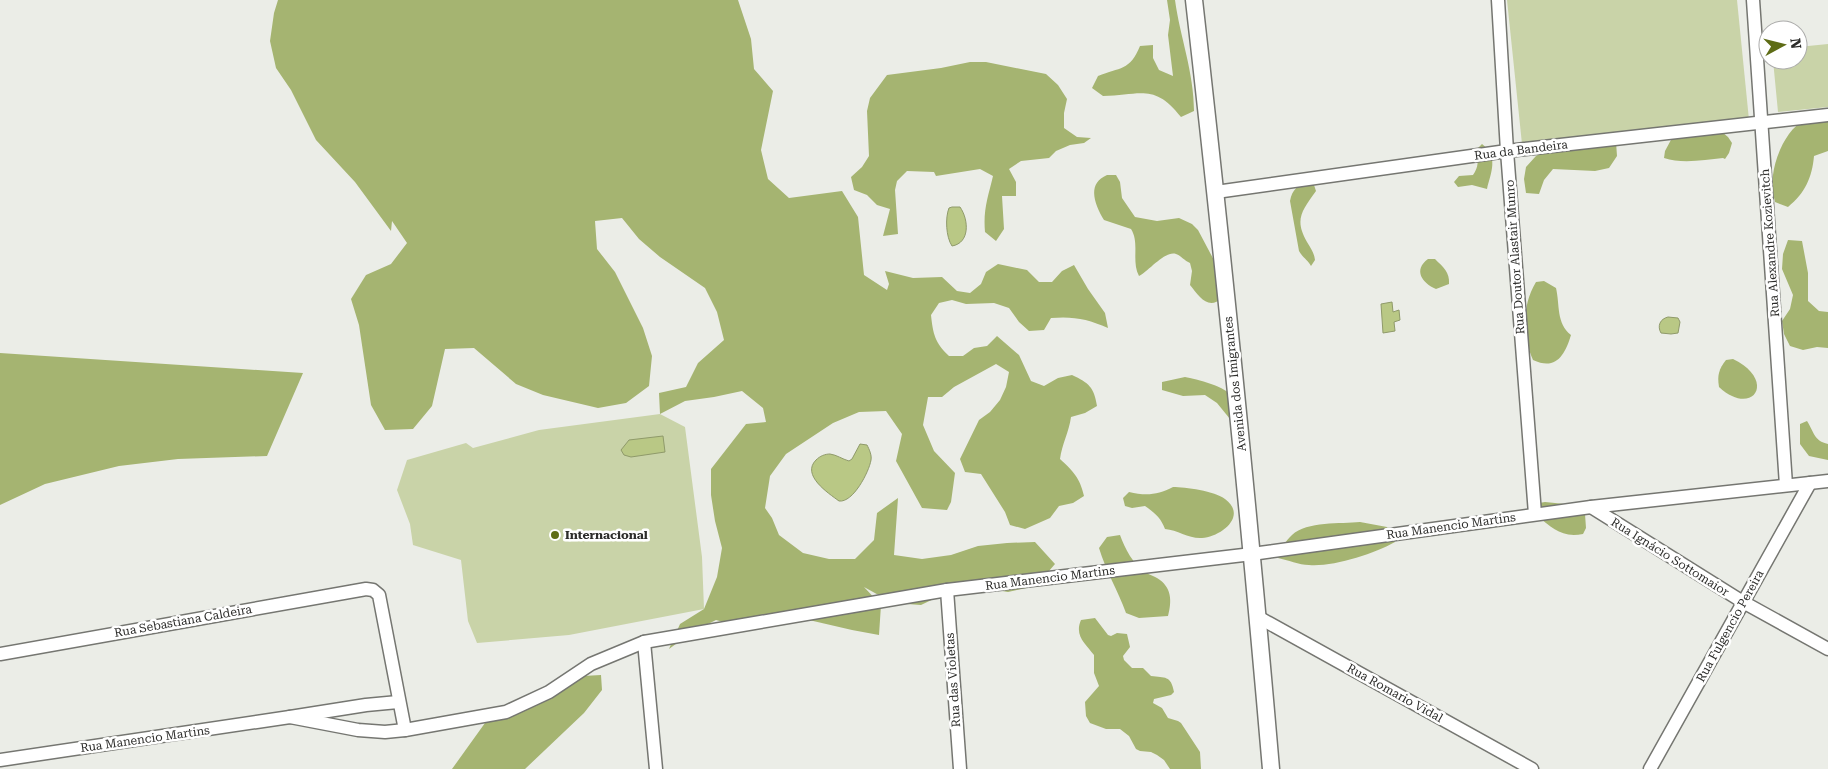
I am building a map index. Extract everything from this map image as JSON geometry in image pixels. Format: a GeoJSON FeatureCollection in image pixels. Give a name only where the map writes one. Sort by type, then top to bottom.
{"type":"FeatureCollection","features":[{"type":"Feature","properties":{"kind":"street","name":"Avenida dos Imigrantes"},"geometry":{"type":"LineString","coordinates":[[1194,0],[1216,192],[1271,769]]}},
{"type":"Feature","properties":{"kind":"street","name":"Rua Doutor Alastair Munro"},"geometry":{"type":"LineString","coordinates":[[1498,0],[1507,151],[1535,514]]}},
{"type":"Feature","properties":{"kind":"street","name":"Rua Alexandre Kozievitch"},"geometry":{"type":"LineString","coordinates":[[1753,0],[1786,485]]}},
{"type":"Feature","properties":{"kind":"street","name":"Rua da Bandeira"},"geometry":{"type":"LineString","coordinates":[[1216,192],[1507,151],[1828,114]]}},
{"type":"Feature","properties":{"kind":"street","name":"Rua Manencio Martins"},"geometry":{"type":"LineString","coordinates":[[290,717],[358,730],[386,732],[405,730],[506,712],[549,692],[591,664],[644,642],[947,590],[1252,554],[1591,507],[1828,481]]}},
{"type":"Feature","properties":{"kind":"street","name":"Rua Fulgencio Pereira"},"geometry":{"type":"LineString","coordinates":[[1650,769],[1810,483]]}},
{"type":"Feature","properties":{"kind":"street","name":"Rua Ignácio Sottomaior"},"geometry":{"type":"LineString","coordinates":[[1591,507],[1743,602],[1828,650]]}},
{"type":"Feature","properties":{"kind":"street","name":"Rua Sebastiana Caldeira"},"geometry":{"type":"LineString","coordinates":[[0,654],[366,589],[373,590],[379,595],[398,702]]}},
{"type":"Feature","properties":{"kind":"street","name":"Rua das Violetas"},"geometry":{"type":"LineString","coordinates":[[947,590],[960,769]]}},
{"type":"Feature","properties":{"kind":"street","name":"Rua Romario Vidal"},"geometry":{"type":"LineString","coordinates":[[1258,617],[1532,769]]}},
{"type":"Feature","properties":{"kind":"street"},"geometry":{"type":"LineString","coordinates":[[644,642],[656,769]]}},
{"type":"Feature","properties":{"kind":"street","name":"Rua Manencio Martins"},"geometry":{"type":"LineString","coordinates":[[0,760],[366,705],[398,702]]}},
{"type":"Feature","properties":{"kind":"street"},"geometry":{"type":"LineString","coordinates":[[398,702],[405,730]]}},
{"type":"Feature","properties":{"kind":"shaded area"},"geometry":{"type":"Polygon","coordinates":[[[278,0],[738,0],[751,39],[754,69],[773,91],[761,150],[768,179],[789,198],[842,191],[858,217],[864,275],[887,290],[889,284],[885,271],[913,278],[942,277],[957,291],[970,293],[981,284],[986,272],[998,264],[1027,270],[1039,282],[1052,282],[1062,271],[1074,265],[1105,313],[1108,328],[1094,322],[1059,317],[1051,318],[1044,330],[1029,331],[1019,322],[1009,308],[994,303],[966,304],[952,300],[939,303],[931,315],[936,338],[949,356],[963,356],[974,348],[987,346],[997,336],[1019,355],[1031,381],[1044,386],[1058,378],[1072,375],[1090,386],[1097,406],[1085,413],[1071,417],[1060,459],[1075,475],[1084,496],[1073,503],[1059,506],[1050,518],[1025,529],[1010,525],[1005,512],[981,474],[965,472],[960,459],[979,420],[990,412],[1000,400],[1006,387],[1009,372],[996,364],[954,387],[942,397],[928,397],[923,425],[934,451],[955,473],[951,502],[947,510],[922,508],[896,461],[902,434],[886,411],[859,412],[833,423],[786,454],[770,476],[765,508],[772,518],[779,535],[803,553],[829,559],[855,559],[874,540],[877,513],[898,498],[894,555],[922,559],[951,555],[978,546],[1035,542],[1055,564],[1036,586],[1008,592],[978,587],[946,593],[921,605],[893,603],[864,587],[881,605],[879,635],[796,617],[741,627],[716,620],[692,632],[669,649],[680,624],[704,609],[717,577],[722,548],[711,495],[711,469],[746,424],[766,422],[763,408],[742,391],[685,401],[660,414],[659,393],[686,387],[698,363],[724,340],[717,312],[705,288],[660,257],[639,239],[622,218],[595,221],[597,249],[615,272],[643,328],[652,356],[649,386],[626,403],[598,408],[543,395],[516,384],[474,348],[445,349],[432,406],[413,429],[385,430],[371,405],[359,325],[351,299],[366,275],[391,264],[407,243],[392,221],[391,231],[355,182],[316,140],[291,90],[276,68],[270,41],[278,0]]]}},
{"type":"Feature","properties":{"kind":"shaded area"},"geometry":{"type":"Polygon","coordinates":[[[1167,0],[1175,0],[1192,82],[1194,111],[1181,117],[1172,106],[1155,95],[1137,93],[1103,96],[1092,88],[1098,76],[1128,64],[1140,46],[1153,45],[1153,58],[1159,70],[1173,76],[1168,35],[1170,20],[1167,0]]]}},
{"type":"Feature","properties":{"kind":"shaded area"},"geometry":{"type":"Polygon","coordinates":[[[1507,0],[1737,0],[1749,120],[1522,144],[1507,0]]]}},
{"type":"Feature","properties":{"kind":"shaded area"},"geometry":{"type":"Polygon","coordinates":[[[1828,44],[1828,107],[1778,112],[1774,70],[1808,70],[1808,46],[1828,44]]]}},
{"type":"Feature","properties":{"kind":"shaded area"},"geometry":{"type":"Polygon","coordinates":[[[970,62],[986,62],[1046,74],[1058,85],[1067,99],[1064,113],[1064,128],[1077,137],[1091,138],[1084,143],[1070,145],[1056,151],[1049,158],[1021,161],[1009,169],[1016,182],[1016,196],[1002,196],[1004,229],[996,241],[985,232],[986,204],[993,176],[980,169],[936,176],[934,172],[907,171],[897,181],[895,190],[898,234],[883,236],[890,209],[877,205],[867,195],[854,190],[851,177],[862,167],[869,156],[867,111],[870,98],[887,75],[970,62]]]}},
{"type":"Feature","properties":{"kind":"shaded area"},"geometry":{"type":"Polygon","coordinates":[[[1828,116],[1828,151],[1814,156],[1807,184],[1794,202],[1788,207],[1775,202],[1773,186],[1774,168],[1787,136],[1805,120],[1828,116]]]}},
{"type":"Feature","properties":{"kind":"shaded area"},"geometry":{"type":"Polygon","coordinates":[[[1717,128],[1732,143],[1725,159],[1686,161],[1664,158],[1665,151],[1672,138],[1717,128]]]}},
{"type":"Feature","properties":{"kind":"shaded area"},"geometry":{"type":"Polygon","coordinates":[[[1616,142],[1617,156],[1609,168],[1595,171],[1553,169],[1544,180],[1539,194],[1526,193],[1524,179],[1526,167],[1536,156],[1549,149],[1616,142]]]}},
{"type":"Feature","properties":{"kind":"shaded area"},"geometry":{"type":"Polygon","coordinates":[[[1482,144],[1491,154],[1492,159],[1492,171],[1487,189],[1472,185],[1458,187],[1454,182],[1459,176],[1473,175],[1475,172],[1478,163],[1477,149],[1482,144]]]}},
{"type":"Feature","properties":{"kind":"shaded area"},"geometry":{"type":"Polygon","coordinates":[[[1107,175],[1116,175],[1120,182],[1122,198],[1135,217],[1157,221],[1179,218],[1192,224],[1198,230],[1216,264],[1222,298],[1212,303],[1204,301],[1190,285],[1192,271],[1190,263],[1176,254],[1167,255],[1139,276],[1136,264],[1134,234],[1131,229],[1104,220],[1095,202],[1094,189],[1096,184],[1107,175]]]}},
{"type":"Feature","properties":{"kind":"shaded area"},"geometry":{"type":"Polygon","coordinates":[[[1308,180],[1314,185],[1316,191],[1301,215],[1300,221],[1303,234],[1315,257],[1311,266],[1299,251],[1290,201],[1296,188],[1308,180]]]}},
{"type":"Feature","properties":{"kind":"shaded area"},"geometry":{"type":"Polygon","coordinates":[[[960,207],[965,218],[966,230],[962,240],[952,246],[948,238],[947,222],[949,208],[960,207]]]}},
{"type":"Feature","properties":{"kind":"shaded area"},"geometry":{"type":"Polygon","coordinates":[[[1788,240],[1802,241],[1808,273],[1808,301],[1819,311],[1828,312],[1828,348],[1817,347],[1803,350],[1790,346],[1784,334],[1782,321],[1790,309],[1793,295],[1782,269],[1783,254],[1788,240]]]}},
{"type":"Feature","properties":{"kind":"shaded area"},"geometry":{"type":"Polygon","coordinates":[[[1428,259],[1435,259],[1443,267],[1447,273],[1449,284],[1436,289],[1423,280],[1420,272],[1421,267],[1428,259]]]}},
{"type":"Feature","properties":{"kind":"shaded area"},"geometry":{"type":"Polygon","coordinates":[[[1544,281],[1556,288],[1559,313],[1563,325],[1571,335],[1562,355],[1554,362],[1548,364],[1533,360],[1525,330],[1526,310],[1531,291],[1536,282],[1544,281]]]}},
{"type":"Feature","properties":{"kind":"shaded area"},"geometry":{"type":"Polygon","coordinates":[[[1392,302],[1393,312],[1399,310],[1400,320],[1394,322],[1395,331],[1383,333],[1381,304],[1392,302]]]}},
{"type":"Feature","properties":{"kind":"shaded area"},"geometry":{"type":"Polygon","coordinates":[[[1668,317],[1678,318],[1680,322],[1678,333],[1661,333],[1660,323],[1668,317]]]}},
{"type":"Feature","properties":{"kind":"shaded area"},"geometry":{"type":"Polygon","coordinates":[[[0,353],[303,373],[267,456],[178,459],[119,466],[45,484],[0,505],[0,353]]]}},
{"type":"Feature","properties":{"kind":"shaded area"},"geometry":{"type":"Polygon","coordinates":[[[1733,359],[1747,368],[1754,377],[1757,386],[1755,393],[1750,398],[1741,399],[1731,396],[1719,387],[1718,376],[1722,366],[1726,360],[1733,359]]]}},
{"type":"Feature","properties":{"kind":"shaded area"},"geometry":{"type":"Polygon","coordinates":[[[1185,377],[1211,384],[1229,393],[1233,399],[1236,417],[1230,419],[1217,403],[1205,395],[1183,396],[1162,390],[1162,382],[1185,377]]]}},
{"type":"Feature","properties":{"kind":"shaded area","name":"Internacional"},"geometry":{"type":"Polygon","coordinates":[[[660,414],[685,427],[702,557],[704,609],[569,635],[477,643],[468,621],[461,560],[413,545],[410,524],[397,490],[407,460],[466,443],[473,448],[539,430],[660,414]]]}},
{"type":"Feature","properties":{"kind":"shaded area"},"geometry":{"type":"Polygon","coordinates":[[[1807,421],[1815,436],[1823,443],[1828,444],[1828,460],[1809,456],[1800,444],[1800,424],[1807,421]]]}},
{"type":"Feature","properties":{"kind":"shaded area"},"geometry":{"type":"Polygon","coordinates":[[[663,436],[665,452],[631,457],[624,455],[621,450],[629,440],[663,436]]]}},
{"type":"Feature","properties":{"kind":"shaded area"},"geometry":{"type":"Polygon","coordinates":[[[860,444],[867,445],[869,448],[871,454],[870,465],[864,479],[855,492],[850,497],[839,501],[818,483],[812,472],[812,466],[819,457],[828,454],[849,461],[860,444]]]}},
{"type":"Feature","properties":{"kind":"shaded area"},"geometry":{"type":"Polygon","coordinates":[[[1173,487],[1200,490],[1220,496],[1231,506],[1234,512],[1233,519],[1224,530],[1217,534],[1197,538],[1165,529],[1157,516],[1145,506],[1132,508],[1125,506],[1123,498],[1129,492],[1152,494],[1173,487]]]}},
{"type":"Feature","properties":{"kind":"shaded area"},"geometry":{"type":"Polygon","coordinates":[[[1539,503],[1575,505],[1585,514],[1586,528],[1583,534],[1569,535],[1563,533],[1537,516],[1539,503]]]}},
{"type":"Feature","properties":{"kind":"shaded area"},"geometry":{"type":"Polygon","coordinates":[[[1360,522],[1387,527],[1395,542],[1365,555],[1330,564],[1305,565],[1278,558],[1287,540],[1306,527],[1360,522]]]}},
{"type":"Feature","properties":{"kind":"shaded area"},"geometry":{"type":"Polygon","coordinates":[[[1120,535],[1133,561],[1146,573],[1157,578],[1166,586],[1170,595],[1168,616],[1139,618],[1126,613],[1099,548],[1107,537],[1120,535]]]}},
{"type":"Feature","properties":{"kind":"shaded area"},"geometry":{"type":"Polygon","coordinates":[[[1095,618],[1108,635],[1111,636],[1117,633],[1127,634],[1130,647],[1123,656],[1124,660],[1132,668],[1143,668],[1151,676],[1164,677],[1169,680],[1174,692],[1171,695],[1154,699],[1153,703],[1162,708],[1168,718],[1181,723],[1200,752],[1201,769],[1170,769],[1164,760],[1157,755],[1136,749],[1129,736],[1120,729],[1106,729],[1090,723],[1086,716],[1085,702],[1099,686],[1094,673],[1094,655],[1082,639],[1079,626],[1081,620],[1095,618]]]}},
{"type":"Feature","properties":{"kind":"shaded area"},"geometry":{"type":"Polygon","coordinates":[[[601,675],[602,690],[584,713],[525,769],[452,769],[485,723],[510,715],[583,676],[601,675]]]}},
{"type":"Feature","properties":{"kind":"place","name":"Internacional"},"geometry":{"type":"Point","coordinates":[555,535]}}]}
